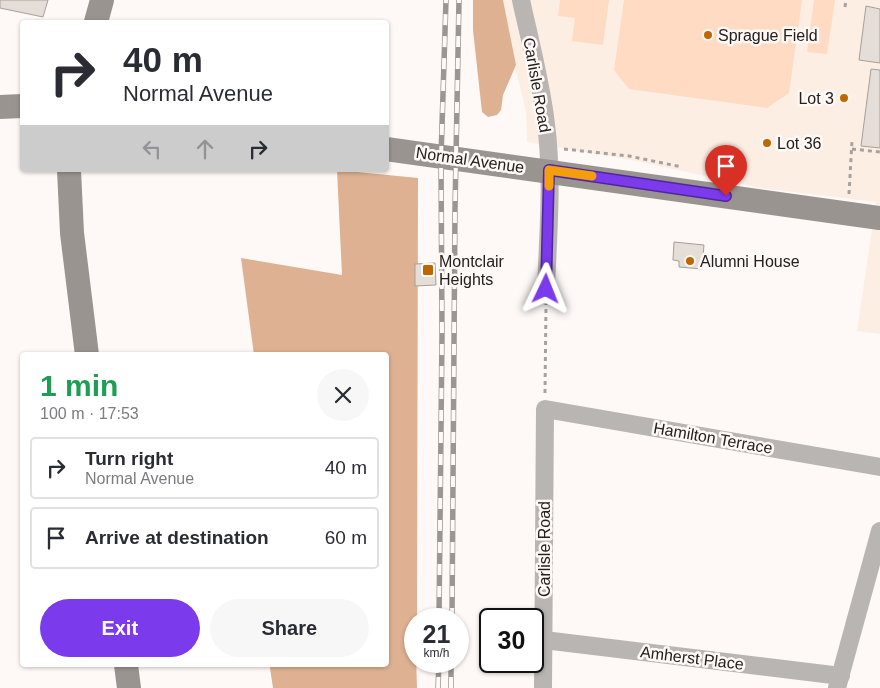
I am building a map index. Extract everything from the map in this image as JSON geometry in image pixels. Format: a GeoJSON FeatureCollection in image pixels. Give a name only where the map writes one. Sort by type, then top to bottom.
{"type":"FeatureCollection","features":[{"type":"Feature","properties":{"kind":"street"},"geometry":{"type":"LineString","coordinates":[[97,20],[102,0]]}},
{"type":"Feature","properties":{"kind":"street","name":"Carlisle Road"},"geometry":{"type":"LineString","coordinates":[[521,0],[546,126],[549,170],[546,289]]}},
{"type":"Feature","properties":{"kind":"street"},"geometry":{"type":"LineString","coordinates":[[0,106],[20,106]]}},
{"type":"Feature","properties":{"kind":"street","name":"Normal Avenue"},"geometry":{"type":"LineString","coordinates":[[389,149],[549,170],[880,218]]}},
{"type":"Feature","properties":{"kind":"street"},"geometry":{"type":"LineString","coordinates":[[69,172],[72,233],[87,352]]}},
{"type":"Feature","properties":{"kind":"street","name":"Carlisle Road"},"geometry":{"type":"LineString","coordinates":[[544,640],[545,410]]}},
{"type":"Feature","properties":{"kind":"street","name":"Hamilton Terrace"},"geometry":{"type":"LineString","coordinates":[[545,410],[880,467]]}},
{"type":"Feature","properties":{"kind":"street"},"geometry":{"type":"LineString","coordinates":[[839,682],[880,531]]}},
{"type":"Feature","properties":{"kind":"street","name":"Amherst Place"},"geometry":{"type":"LineString","coordinates":[[544,640],[839,682]]}},
{"type":"Feature","properties":{"kind":"street"},"geometry":{"type":"LineString","coordinates":[[126,667],[129,688]]}},
{"type":"Feature","properties":{"kind":"street","name":"Carlisle Road"},"geometry":{"type":"LineString","coordinates":[[543,673],[543,688]]}},
{"type":"Feature","properties":{"kind":"path"},"geometry":{"type":"LineString","coordinates":[[845,7],[846,0]]}},
{"type":"Feature","properties":{"kind":"path"},"geometry":{"type":"LineString","coordinates":[[849,194],[852,141]]}},
{"type":"Feature","properties":{"kind":"path"},"geometry":{"type":"LineString","coordinates":[[852,149],[880,152]]}},
{"type":"Feature","properties":{"kind":"path"},"geometry":{"type":"LineString","coordinates":[[545,410],[546,289]]}},
{"type":"Feature","properties":{"kind":"shaded area"},"geometry":{"type":"Polygon","coordinates":[[[473,0],[503,0],[516,65],[503,95],[501,110],[497,115],[488,117],[482,112],[473,30],[473,0]]]}},
{"type":"Feature","properties":{"kind":"shaded area"},"geometry":{"type":"Polygon","coordinates":[[[497,0],[880,0],[880,334],[857,331],[876,202],[760,188],[636,161],[527,142],[526,110],[497,0]]]}},
{"type":"Feature","properties":{"kind":"shaded area"},"geometry":{"type":"Polygon","coordinates":[[[560,0],[609,0],[603,45],[572,41],[575,18],[558,16],[560,0]]]}},
{"type":"Feature","properties":{"kind":"shaded area","name":"Sprague Field"},"geometry":{"type":"Polygon","coordinates":[[[624,0],[802,0],[789,93],[767,108],[629,89],[614,70],[624,0]]]}},
{"type":"Feature","properties":{"kind":"shaded area"},"geometry":{"type":"Polygon","coordinates":[[[814,0],[835,0],[827,54],[807,52],[814,0]]]}},
{"type":"Feature","properties":{"kind":"shaded area"},"geometry":{"type":"Polygon","coordinates":[[[337,172],[418,178],[417,608],[404,608],[404,673],[417,673],[417,688],[273,688],[271,667],[389,667],[389,352],[254,352],[241,258],[342,275],[337,172]]]}},
{"type":"Feature","properties":{"kind":"building"},"geometry":{"type":"Polygon","coordinates":[[[0,0],[48,0],[43,17],[0,8],[0,0]]]}},
{"type":"Feature","properties":{"kind":"building"},"geometry":{"type":"Polygon","coordinates":[[[866,6],[880,9],[880,63],[859,60],[866,6]]]}},
{"type":"Feature","properties":{"kind":"building"},"geometry":{"type":"Polygon","coordinates":[[[871,69],[880,70],[880,148],[861,146],[871,69]]]}},
{"type":"Feature","properties":{"kind":"building","name":"Alumni House"},"geometry":{"type":"Polygon","coordinates":[[[674,242],[704,245],[702,269],[679,267],[679,261],[673,260],[674,242]]]}},
{"type":"Feature","properties":{"kind":"building"},"geometry":{"type":"Polygon","coordinates":[[[435,263],[436,285],[415,286],[415,264],[435,263]]]}},
{"type":"Feature","properties":{"kind":"railway"},"geometry":{"type":"LineString","coordinates":[[439,608],[442,335],[441,157],[446,0]]}},
{"type":"Feature","properties":{"kind":"railway"},"geometry":{"type":"LineString","coordinates":[[452,608],[455,209],[459,0]]}},
{"type":"Feature","properties":{"kind":"railway"},"geometry":{"type":"LineString","coordinates":[[438,688],[439,673]]}},
{"type":"Feature","properties":{"kind":"railway"},"geometry":{"type":"LineString","coordinates":[[451,673],[451,688]]}},
{"type":"Feature","properties":{"kind":"slow traffic"},"geometry":{"type":"LineString","coordinates":[[549,186],[549,170],[592,176]]}},
{"type":"Feature","properties":{"kind":"place","name":"Sprague Field"},"geometry":{"type":"Point","coordinates":[708,35]}},
{"type":"Feature","properties":{"kind":"place","name":"Lot 3"},"geometry":{"type":"Point","coordinates":[844,98]}},
{"type":"Feature","properties":{"kind":"place","name":"Lot 36"},"geometry":{"type":"Point","coordinates":[767,143]}},
{"type":"Feature","properties":{"kind":"place","name":"Alumni House"},"geometry":{"type":"Point","coordinates":[690,261]}},
{"type":"Feature","properties":{"kind":"place","name":"Montclair Heights"},"geometry":{"type":"Point","coordinates":[428,270]}},
{"type":"Feature","properties":{"kind":"route"},"geometry":{"type":"LineString","coordinates":[[546,289],[549,170],[726,196]]}}]}
